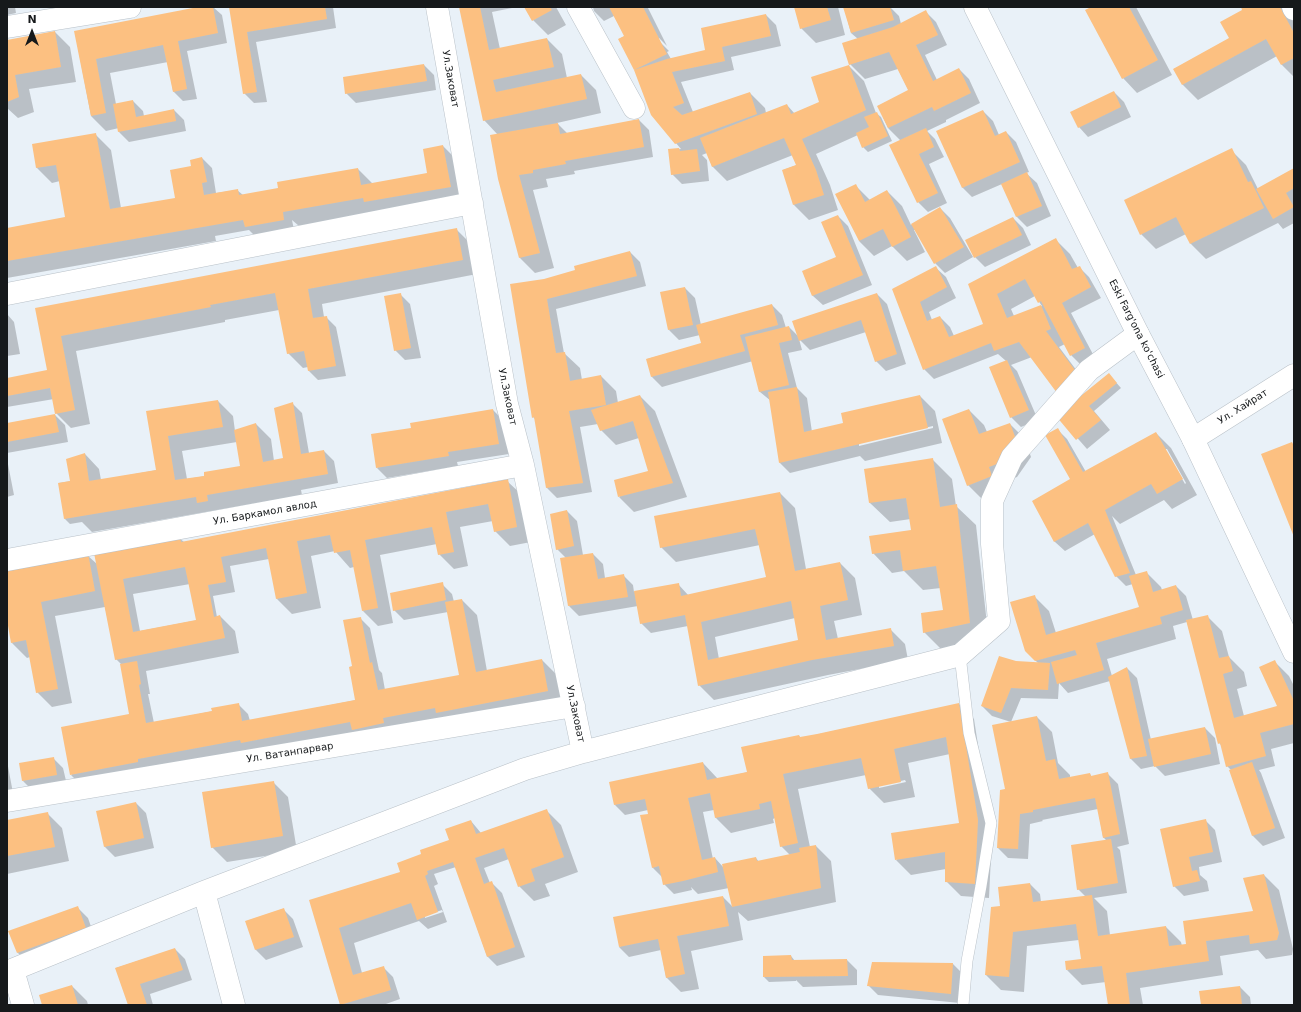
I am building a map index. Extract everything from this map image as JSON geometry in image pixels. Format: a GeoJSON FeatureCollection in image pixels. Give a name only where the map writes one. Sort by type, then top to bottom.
{"type":"FeatureCollection","features":[{"type":"Feature","properties":{"kind":"street"},"geometry":{"type":"LineString","coordinates":[[7,26],[130,7]]}},
{"type":"Feature","properties":{"kind":"street","name":"Ул.Заковат"},"geometry":{"type":"LineString","coordinates":[[437,7],[507,404],[523,465],[583,752]]}},
{"type":"Feature","properties":{"kind":"street"},"geometry":{"type":"LineString","coordinates":[[578,7],[634,108]]}},
{"type":"Feature","properties":{"kind":"street","name":"Eski Farg'ona ko'chasi"},"geometry":{"type":"LineString","coordinates":[[975,7],[1138,334],[1193,439],[1294,652]]}},
{"type":"Feature","properties":{"kind":"street"},"geometry":{"type":"LineString","coordinates":[[7,294],[472,203]]}},
{"type":"Feature","properties":{"kind":"street"},"geometry":{"type":"LineString","coordinates":[[23,1005],[10,971],[204,892],[525,769],[583,752],[960,655],[999,621],[992,544],[992,501],[1012,457],[1089,370],[1138,334]]}},
{"type":"Feature","properties":{"kind":"street","name":"Ул. Хайрат"},"geometry":{"type":"LineString","coordinates":[[1193,439],[1294,376]]}},
{"type":"Feature","properties":{"kind":"street","name":"Ул. Баркамол авлод"},"geometry":{"type":"LineString","coordinates":[[7,560],[523,465]]}},
{"type":"Feature","properties":{"kind":"street","name":"Ул. Ватанпарвар"},"geometry":{"type":"LineString","coordinates":[[7,801],[574,706]]}},
{"type":"Feature","properties":{"kind":"street"},"geometry":{"type":"LineString","coordinates":[[204,892],[234,1005]]}},
{"type":"Feature","properties":{"kind":"lane"},"geometry":{"type":"LineString","coordinates":[[960,655],[969,733],[991,823],[967,961],[963,1005]]}},
{"type":"Feature","properties":{"kind":"building"},"geometry":{"type":"Polygon","coordinates":[[[198,7],[213,7],[218,33],[178,41],[187,89],[173,92],[163,45],[96,59],[106,113],[91,116],[74,31],[198,7]]]}},
{"type":"Feature","properties":{"kind":"building"},"geometry":{"type":"Polygon","coordinates":[[[229,7],[325,7],[327,19],[247,32],[257,92],[243,94],[229,7]]]}},
{"type":"Feature","properties":{"kind":"building"},"geometry":{"type":"Polygon","coordinates":[[[459,7],[480,7],[489,50],[547,38],[554,67],[493,80],[496,92],[581,74],[587,99],[483,121],[459,7]]]}},
{"type":"Feature","properties":{"kind":"building"},"geometry":{"type":"Polygon","coordinates":[[[524,7],[550,7],[552,10],[532,21],[524,7]]]}},
{"type":"Feature","properties":{"kind":"building"},"geometry":{"type":"Polygon","coordinates":[[[609,7],[643,7],[667,54],[634,70],[618,39],[624,36],[609,7]]]}},
{"type":"Feature","properties":{"kind":"building"},"geometry":{"type":"Polygon","coordinates":[[[794,7],[827,7],[831,20],[800,29],[794,7]]]}},
{"type":"Feature","properties":{"kind":"building"},"geometry":{"type":"Polygon","coordinates":[[[843,7],[890,7],[894,20],[851,33],[843,7]]]}},
{"type":"Feature","properties":{"kind":"building"},"geometry":{"type":"Polygon","coordinates":[[[1091,7],[1129,7],[1158,60],[1122,79],[1085,10],[1091,7]]]}},
{"type":"Feature","properties":{"kind":"building"},"geometry":{"type":"Polygon","coordinates":[[[1241,7],[1280,7],[1294,33],[1294,58],[1281,65],[1266,39],[1182,85],[1173,69],[1229,38],[1220,22],[1242,10],[1241,7]]]}},
{"type":"Feature","properties":{"kind":"building"},"geometry":{"type":"Polygon","coordinates":[[[926,10],[938,35],[916,45],[933,81],[959,68],[971,93],[934,111],[932,107],[888,128],[877,106],[908,90],[889,52],[849,65],[842,43],[893,27],[926,10]]]}},
{"type":"Feature","properties":{"kind":"building"},"geometry":{"type":"Polygon","coordinates":[[[766,14],[771,36],[722,47],[725,61],[672,72],[684,103],[673,107],[682,115],[750,92],[757,114],[675,144],[651,115],[634,70],[667,59],[705,50],[701,28],[766,14]]]}},
{"type":"Feature","properties":{"kind":"building"},"geometry":{"type":"Polygon","coordinates":[[[55,31],[61,67],[15,75],[19,97],[7,102],[7,40],[55,31]]]}},
{"type":"Feature","properties":{"kind":"building"},"geometry":{"type":"Polygon","coordinates":[[[424,64],[427,81],[345,94],[343,77],[424,64]]]}},
{"type":"Feature","properties":{"kind":"building"},"geometry":{"type":"Polygon","coordinates":[[[849,65],[866,110],[802,139],[816,170],[824,195],[793,205],[782,170],[796,165],[784,138],[712,167],[700,138],[787,104],[791,114],[819,102],[811,77],[849,65]]]}},
{"type":"Feature","properties":{"kind":"building"},"geometry":{"type":"Polygon","coordinates":[[[1114,91],[1121,107],[1078,128],[1070,112],[1114,91]]]}},
{"type":"Feature","properties":{"kind":"building"},"geometry":{"type":"Polygon","coordinates":[[[133,100],[136,117],[174,109],[176,121],[118,132],[113,104],[133,100]]]}},
{"type":"Feature","properties":{"kind":"building"},"geometry":{"type":"Polygon","coordinates":[[[983,110],[995,136],[1006,131],[1020,162],[962,188],[936,131],[983,110]]]}},
{"type":"Feature","properties":{"kind":"building"},"geometry":{"type":"Polygon","coordinates":[[[877,112],[888,136],[862,148],[856,133],[869,127],[864,117],[877,112]]]}},
{"type":"Feature","properties":{"kind":"building"},"geometry":{"type":"Polygon","coordinates":[[[639,119],[644,147],[565,161],[566,164],[533,170],[533,173],[519,175],[540,253],[519,258],[498,179],[490,135],[558,123],[560,134],[639,119]]]}},
{"type":"Feature","properties":{"kind":"building"},"geometry":{"type":"Polygon","coordinates":[[[926,128],[934,147],[919,154],[938,193],[917,203],[889,145],[926,128]]]}},
{"type":"Feature","properties":{"kind":"building"},"geometry":{"type":"Polygon","coordinates":[[[96,133],[110,209],[175,198],[170,170],[191,166],[190,160],[202,157],[207,182],[202,183],[204,195],[238,189],[239,195],[278,188],[277,182],[358,168],[361,185],[427,173],[423,149],[443,145],[451,187],[364,202],[363,198],[283,212],[284,220],[245,227],[243,220],[7,261],[7,228],[65,217],[56,165],[36,168],[32,144],[96,133]]]}},
{"type":"Feature","properties":{"kind":"building"},"geometry":{"type":"Polygon","coordinates":[[[679,148],[680,151],[697,149],[700,171],[671,175],[668,149],[679,148]]]}},
{"type":"Feature","properties":{"kind":"building"},"geometry":{"type":"Polygon","coordinates":[[[1232,148],[1248,182],[1251,181],[1264,208],[1190,244],[1176,217],[1140,235],[1124,200],[1232,148]]]}},
{"type":"Feature","properties":{"kind":"building"},"geometry":{"type":"Polygon","coordinates":[[[1294,168],[1294,188],[1286,193],[1294,207],[1273,219],[1256,189],[1294,168]]]}},
{"type":"Feature","properties":{"kind":"building"},"geometry":{"type":"Polygon","coordinates":[[[1027,172],[1042,206],[1016,217],[1001,184],[1027,172]]]}},
{"type":"Feature","properties":{"kind":"building"},"geometry":{"type":"Polygon","coordinates":[[[856,184],[865,202],[887,190],[911,237],[892,247],[883,229],[859,241],[835,194],[856,184]]]}},
{"type":"Feature","properties":{"kind":"building"},"geometry":{"type":"Polygon","coordinates":[[[940,207],[964,247],[934,264],[911,224],[940,207]]]}},
{"type":"Feature","properties":{"kind":"building"},"geometry":{"type":"Polygon","coordinates":[[[838,215],[863,275],[812,296],[802,271],[836,257],[821,222],[838,215]]]}},
{"type":"Feature","properties":{"kind":"building"},"geometry":{"type":"Polygon","coordinates":[[[1013,217],[1022,235],[974,258],[965,240],[1013,217]]]}},
{"type":"Feature","properties":{"kind":"building"},"geometry":{"type":"Polygon","coordinates":[[[457,228],[463,260],[308,289],[313,318],[327,316],[336,366],[308,371],[304,351],[287,354],[275,293],[61,336],[75,410],[55,414],[50,388],[7,396],[7,378],[47,370],[35,308],[457,228]]]}},
{"type":"Feature","properties":{"kind":"building"},"geometry":{"type":"Polygon","coordinates":[[[1056,238],[1072,269],[1080,266],[1091,287],[1062,303],[1085,348],[1070,356],[1041,301],[1038,303],[1025,279],[997,294],[1007,318],[1041,305],[1051,329],[1046,331],[1080,377],[1057,393],[1019,342],[994,351],[991,343],[923,370],[892,289],[936,266],[947,287],[920,302],[927,321],[940,316],[949,337],[983,324],[968,284],[1056,238]]]}},
{"type":"Feature","properties":{"kind":"building"},"geometry":{"type":"Polygon","coordinates":[[[630,251],[637,276],[547,299],[556,353],[565,352],[570,381],[601,375],[606,405],[569,411],[583,483],[546,488],[534,417],[532,418],[510,284],[544,279],[575,270],[574,266],[630,251]]]}},
{"type":"Feature","properties":{"kind":"building"},"geometry":{"type":"Polygon","coordinates":[[[685,287],[693,325],[668,330],[660,292],[685,287]]]}},
{"type":"Feature","properties":{"kind":"building"},"geometry":{"type":"Polygon","coordinates":[[[401,293],[411,348],[394,351],[384,296],[401,293]]]}},
{"type":"Feature","properties":{"kind":"building"},"geometry":{"type":"Polygon","coordinates":[[[877,293],[897,354],[875,362],[861,320],[799,341],[792,321],[877,293]]]}},
{"type":"Feature","properties":{"kind":"building"},"geometry":{"type":"Polygon","coordinates":[[[772,304],[778,325],[740,335],[745,351],[651,377],[646,359],[701,343],[696,325],[772,304]]]}},
{"type":"Feature","properties":{"kind":"building"},"geometry":{"type":"Polygon","coordinates":[[[789,326],[792,340],[779,343],[789,385],[759,392],[745,337],[789,326]]]}},
{"type":"Feature","properties":{"kind":"building"},"geometry":{"type":"Polygon","coordinates":[[[1007,360],[1029,410],[1010,418],[989,367],[1007,360]]]}},
{"type":"Feature","properties":{"kind":"building"},"geometry":{"type":"Polygon","coordinates":[[[1109,373],[1117,383],[1089,406],[1101,420],[1076,440],[1056,416],[1109,373]]]}},
{"type":"Feature","properties":{"kind":"building"},"geometry":{"type":"Polygon","coordinates":[[[797,387],[804,432],[843,423],[841,413],[920,395],[928,428],[779,463],[768,392],[797,387]]]}},
{"type":"Feature","properties":{"kind":"building"},"geometry":{"type":"Polygon","coordinates":[[[640,395],[673,483],[618,497],[614,480],[648,471],[633,421],[600,431],[591,410],[640,395]]]}},
{"type":"Feature","properties":{"kind":"building"},"geometry":{"type":"Polygon","coordinates":[[[218,400],[223,427],[168,436],[175,480],[204,476],[204,472],[240,466],[234,430],[256,423],[263,462],[283,458],[274,408],[293,402],[301,454],[324,450],[328,474],[207,495],[208,501],[197,503],[196,497],[64,519],[58,483],[70,481],[66,459],[85,453],[89,481],[156,470],[146,411],[218,400]]]}},
{"type":"Feature","properties":{"kind":"building"},"geometry":{"type":"Polygon","coordinates":[[[493,409],[499,444],[448,452],[449,456],[376,468],[371,434],[411,428],[410,423],[493,409]]]}},
{"type":"Feature","properties":{"kind":"building"},"geometry":{"type":"Polygon","coordinates":[[[969,409],[979,434],[1010,423],[1017,442],[1002,462],[989,467],[992,476],[967,486],[942,419],[969,409]]]}},
{"type":"Feature","properties":{"kind":"building"},"geometry":{"type":"Polygon","coordinates":[[[55,414],[59,432],[7,442],[7,423],[55,414]]]}},
{"type":"Feature","properties":{"kind":"building"},"geometry":{"type":"Polygon","coordinates":[[[1058,428],[1083,472],[1156,432],[1183,479],[1157,494],[1151,484],[1105,510],[1130,573],[1115,577],[1088,523],[1054,542],[1032,501],[1070,479],[1045,435],[1058,428]]]}},
{"type":"Feature","properties":{"kind":"building"},"geometry":{"type":"Polygon","coordinates":[[[1292,442],[1294,446],[1294,537],[1261,454],[1292,442]]]}},
{"type":"Feature","properties":{"kind":"building"},"geometry":{"type":"Polygon","coordinates":[[[933,458],[940,507],[957,504],[970,623],[923,633],[921,613],[943,610],[936,566],[903,571],[900,550],[872,554],[869,536],[911,530],[906,498],[869,503],[864,469],[933,458]]]}},
{"type":"Feature","properties":{"kind":"building"},"geometry":{"type":"Polygon","coordinates":[[[508,479],[517,527],[494,532],[488,504],[446,512],[454,552],[438,555],[432,527],[365,540],[378,608],[362,611],[350,550],[334,553],[330,535],[297,541],[307,593],[276,599],[266,548],[221,557],[226,582],[208,585],[214,617],[220,615],[225,638],[115,660],[94,553],[180,537],[181,542],[508,479]],[[185,567],[123,579],[133,632],[196,620],[185,567]]]}},
{"type":"Feature","properties":{"kind":"building"},"geometry":{"type":"Polygon","coordinates":[[[780,492],[795,571],[840,562],[848,600],[820,606],[826,640],[891,628],[894,646],[812,660],[698,686],[685,615],[640,624],[634,591],[679,583],[681,596],[766,577],[755,529],[660,548],[654,516],[780,492]],[[791,601],[701,622],[708,660],[798,640],[791,601]]]}},
{"type":"Feature","properties":{"kind":"building"},"geometry":{"type":"Polygon","coordinates":[[[567,510],[574,546],[556,550],[550,514],[567,510]]]}},
{"type":"Feature","properties":{"kind":"building"},"geometry":{"type":"Polygon","coordinates":[[[88,553],[95,591],[41,602],[58,689],[36,693],[26,640],[11,643],[7,620],[7,569],[88,553]]]}},
{"type":"Feature","properties":{"kind":"building"},"geometry":{"type":"Polygon","coordinates":[[[593,553],[598,579],[624,574],[628,597],[568,606],[560,558],[593,553]]]}},
{"type":"Feature","properties":{"kind":"building"},"geometry":{"type":"Polygon","coordinates":[[[1147,571],[1153,592],[1176,585],[1183,610],[1160,617],[1162,624],[1096,643],[1104,670],[1057,684],[1051,662],[1077,655],[1075,650],[1035,661],[1025,651],[1010,602],[1035,595],[1046,635],[1139,607],[1129,576],[1147,571]]]}},
{"type":"Feature","properties":{"kind":"building"},"geometry":{"type":"Polygon","coordinates":[[[443,582],[446,600],[393,611],[390,593],[443,582]]]}},
{"type":"Feature","properties":{"kind":"building"},"geometry":{"type":"Polygon","coordinates":[[[462,599],[476,672],[542,659],[548,691],[436,713],[435,708],[383,718],[384,723],[352,730],[350,722],[241,743],[240,740],[138,759],[138,762],[70,775],[61,727],[129,714],[120,664],[137,661],[141,684],[139,685],[146,723],[212,711],[211,708],[239,703],[242,721],[355,700],[349,667],[352,666],[343,620],[361,617],[370,663],[372,662],[378,690],[459,675],[445,602],[462,599]]]}},
{"type":"Feature","properties":{"kind":"building"},"geometry":{"type":"Polygon","coordinates":[[[1208,615],[1219,658],[1229,656],[1233,671],[1223,674],[1234,718],[1277,706],[1259,667],[1275,660],[1294,701],[1294,724],[1260,733],[1266,756],[1226,767],[1220,743],[1218,744],[1186,620],[1208,615]]]}},
{"type":"Feature","properties":{"kind":"building"},"geometry":{"type":"Polygon","coordinates":[[[999,656],[1016,661],[1050,663],[1048,690],[1011,688],[1001,713],[981,706],[999,656]]]}},
{"type":"Feature","properties":{"kind":"building"},"geometry":{"type":"Polygon","coordinates":[[[1127,667],[1147,756],[1130,759],[1108,677],[1127,667]]]}},
{"type":"Feature","properties":{"kind":"building"},"geometry":{"type":"Polygon","coordinates":[[[959,703],[978,820],[975,884],[945,882],[945,852],[895,860],[891,833],[959,823],[946,737],[894,749],[901,782],[868,789],[861,758],[783,774],[798,843],[780,847],[771,801],[759,804],[760,809],[715,818],[710,793],[688,798],[702,860],[715,857],[718,872],[683,881],[663,885],[659,866],[652,868],[640,815],[648,814],[645,799],[614,805],[609,782],[703,762],[707,780],[747,772],[741,747],[799,735],[800,737],[817,734],[959,703]]]}},
{"type":"Feature","properties":{"kind":"building"},"geometry":{"type":"Polygon","coordinates":[[[1037,716],[1046,761],[1055,759],[1059,779],[1090,773],[1091,776],[1108,772],[1120,834],[1103,838],[1095,798],[1020,814],[1018,849],[997,848],[1000,790],[1005,789],[992,725],[1037,716]]]}},
{"type":"Feature","properties":{"kind":"building"},"geometry":{"type":"Polygon","coordinates":[[[1205,727],[1211,754],[1154,767],[1148,739],[1205,727]]]}},
{"type":"Feature","properties":{"kind":"building"},"geometry":{"type":"Polygon","coordinates":[[[54,757],[57,775],[22,781],[19,763],[54,757]]]}},
{"type":"Feature","properties":{"kind":"building"},"geometry":{"type":"Polygon","coordinates":[[[1252,762],[1275,828],[1252,836],[1229,770],[1252,762]]]}},
{"type":"Feature","properties":{"kind":"building"},"geometry":{"type":"Polygon","coordinates":[[[274,781],[283,836],[211,848],[202,792],[274,781]]]}},
{"type":"Feature","properties":{"kind":"building"},"geometry":{"type":"Polygon","coordinates":[[[136,802],[144,838],[104,847],[96,811],[136,802]]]}},
{"type":"Feature","properties":{"kind":"building"},"geometry":{"type":"Polygon","coordinates":[[[547,809],[564,857],[531,869],[535,881],[518,887],[504,848],[475,858],[484,884],[492,881],[515,947],[487,957],[453,862],[427,871],[428,874],[425,876],[438,912],[417,920],[411,903],[339,928],[353,975],[384,966],[391,990],[340,1005],[309,900],[400,872],[397,863],[421,854],[420,850],[449,840],[445,829],[471,820],[476,834],[547,809]]]}},
{"type":"Feature","properties":{"kind":"building"},"geometry":{"type":"Polygon","coordinates":[[[48,812],[55,847],[7,856],[7,820],[48,812]]]}},
{"type":"Feature","properties":{"kind":"building"},"geometry":{"type":"Polygon","coordinates":[[[1206,819],[1213,852],[1189,857],[1192,871],[1197,870],[1200,881],[1173,887],[1160,829],[1206,819]]]}},
{"type":"Feature","properties":{"kind":"building"},"geometry":{"type":"Polygon","coordinates":[[[1111,839],[1118,883],[1077,890],[1071,845],[1111,839]]]}},
{"type":"Feature","properties":{"kind":"building"},"geometry":{"type":"Polygon","coordinates":[[[816,845],[821,888],[732,907],[722,864],[756,857],[757,861],[800,852],[799,848],[816,845]]]}},
{"type":"Feature","properties":{"kind":"building"},"geometry":{"type":"Polygon","coordinates":[[[1264,874],[1279,933],[1277,940],[1250,944],[1249,935],[1206,941],[1209,961],[1126,973],[1130,1005],[1108,1005],[1102,966],[1066,970],[1065,961],[1081,959],[1076,924],[1013,932],[1009,977],[985,975],[991,907],[1000,906],[998,887],[1030,883],[1033,902],[1092,895],[1098,936],[1166,926],[1169,946],[1186,944],[1183,921],[1253,911],[1243,878],[1264,874]]]}},
{"type":"Feature","properties":{"kind":"building"},"geometry":{"type":"Polygon","coordinates":[[[723,896],[729,926],[677,936],[685,974],[666,978],[658,939],[619,947],[613,917],[723,896]]]}},
{"type":"Feature","properties":{"kind":"building"},"geometry":{"type":"Polygon","coordinates":[[[78,906],[86,928],[17,953],[8,931],[78,906]]]}},
{"type":"Feature","properties":{"kind":"building"},"geometry":{"type":"Polygon","coordinates":[[[284,908],[294,937],[255,950],[245,921],[284,908]]]}},
{"type":"Feature","properties":{"kind":"building"},"geometry":{"type":"Polygon","coordinates":[[[175,948],[183,970],[140,984],[147,1005],[128,1005],[115,968],[175,948]]]}},
{"type":"Feature","properties":{"kind":"building"},"geometry":{"type":"Polygon","coordinates":[[[791,955],[792,960],[847,959],[848,976],[763,977],[763,956],[791,955]]]}},
{"type":"Feature","properties":{"kind":"building"},"geometry":{"type":"Polygon","coordinates":[[[872,962],[953,963],[951,994],[867,986],[872,962]]]}},
{"type":"Feature","properties":{"kind":"building"},"geometry":{"type":"Polygon","coordinates":[[[72,985],[78,1005],[42,1005],[39,995],[72,985]]]}},
{"type":"Feature","properties":{"kind":"building"},"geometry":{"type":"Polygon","coordinates":[[[1240,986],[1242,1005],[1201,1005],[1199,991],[1240,986]]]}}]}
